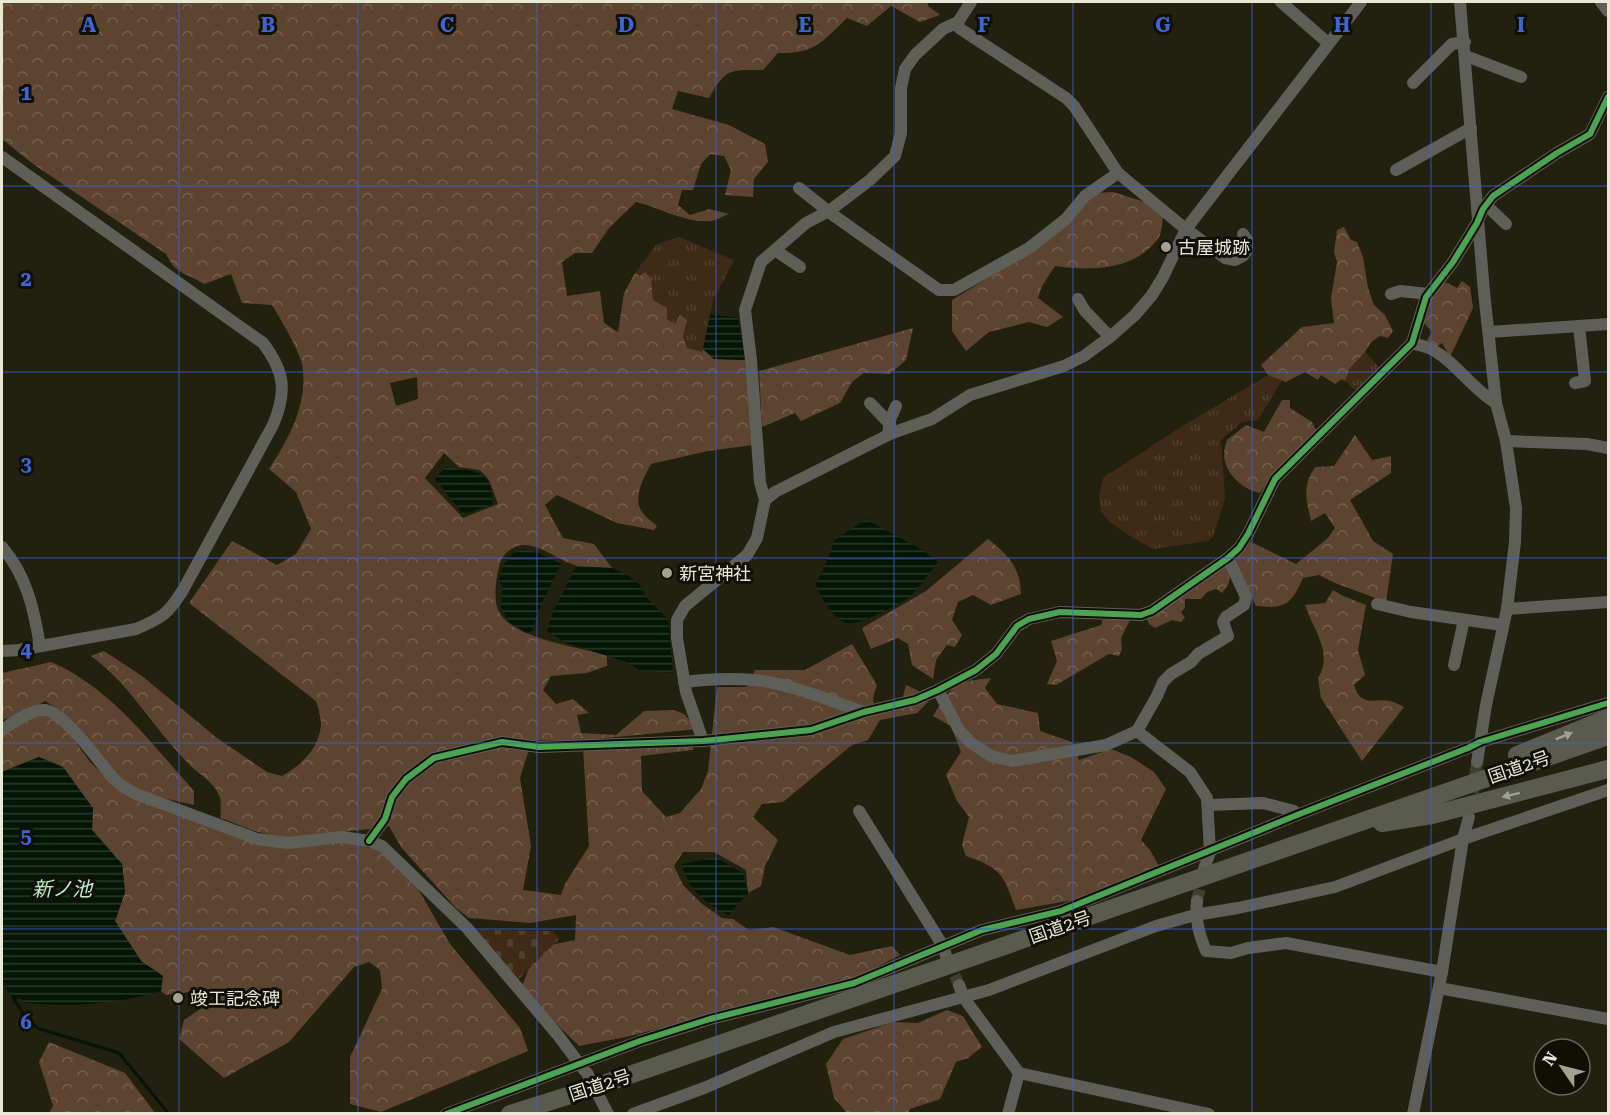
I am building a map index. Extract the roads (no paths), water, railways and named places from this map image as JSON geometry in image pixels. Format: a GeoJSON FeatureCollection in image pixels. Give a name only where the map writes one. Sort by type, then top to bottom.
{"type":"FeatureCollection","features":[{"type":"Feature","properties":{"kind":"highway"},"geometry":{"type":"LineString","coordinates":[[1336,830],[1608,718]]}},
{"type":"Feature","properties":{"kind":"highway","name":"国道2号"},"geometry":{"type":"LineString","coordinates":[[510,1113],[639,1072],[1608,735]]}},
{"type":"Feature","properties":{"kind":"highway"},"geometry":{"type":"LineString","coordinates":[[1336,830],[1432,815],[1608,769]]}},
{"type":"Feature","properties":{"kind":"street"},"geometry":{"type":"LineString","coordinates":[[703,741],[684,682],[677,638],[677,620],[685,606],[747,555],[757,538],[765,500],[760,482],[745,310],[761,262],[806,223],[829,211],[870,180],[895,156],[901,133],[901,88],[905,69],[915,55],[943,29],[958,22],[971,2]]}},
{"type":"Feature","properties":{"kind":"street"},"geometry":{"type":"LineString","coordinates":[[1281,2],[1328,43]]}},
{"type":"Feature","properties":{"kind":"street"},"geometry":{"type":"LineString","coordinates":[[765,500],[775,492],[889,430],[932,419],[970,395],[1064,366],[1084,356],[1110,337],[1135,315],[1152,295],[1186,229],[1361,2]]}},
{"type":"Feature","properties":{"kind":"street"},"geometry":{"type":"LineString","coordinates":[[1460,2],[1488,332],[1496,403],[1506,441],[1516,508],[1515,542],[1507,609],[1502,625],[1477,762]]}},
{"type":"Feature","properties":{"kind":"street"},"geometry":{"type":"LineString","coordinates":[[1601,2],[1608,11]]}},
{"type":"Feature","properties":{"kind":"street"},"geometry":{"type":"LineString","coordinates":[[958,22],[959,28],[1066,98],[1074,106],[1118,173],[1186,229],[1225,258],[1234,260],[1243,256],[1247,250],[1247,240],[1243,234]]}},
{"type":"Feature","properties":{"kind":"street"},"geometry":{"type":"LineString","coordinates":[[1413,83],[1452,44],[1465,42]]}},
{"type":"Feature","properties":{"kind":"street"},"geometry":{"type":"LineString","coordinates":[[1466,56],[1521,77]]}},
{"type":"Feature","properties":{"kind":"street"},"geometry":{"type":"LineString","coordinates":[[369,841],[385,819],[392,797],[406,779],[434,758],[502,742],[539,747],[703,741],[811,730],[864,712],[915,700],[938,690],[976,670],[996,654],[1017,626],[1029,619],[1060,612],[1141,615],[1168,601],[1239,548],[1275,479],[1412,343],[1428,294],[1453,262],[1493,196],[1590,134],[1608,98]]}},
{"type":"Feature","properties":{"kind":"street"},"geometry":{"type":"LineString","coordinates":[[1396,170],[1471,128]]}},
{"type":"Feature","properties":{"kind":"street"},"geometry":{"type":"LineString","coordinates":[[2,157],[263,343],[277,366],[283,390],[280,408],[273,425],[170,610],[153,622],[136,629],[2,651]]}},
{"type":"Feature","properties":{"kind":"street"},"geometry":{"type":"LineString","coordinates":[[799,188],[822,208],[939,290],[954,290],[1029,248],[1066,219],[1085,196],[1118,173]]}},
{"type":"Feature","properties":{"kind":"street"},"geometry":{"type":"LineString","coordinates":[[1486,205],[1506,224]]}},
{"type":"Feature","properties":{"kind":"street"},"geometry":{"type":"LineString","coordinates":[[775,250],[800,267]]}},
{"type":"Feature","properties":{"kind":"street"},"geometry":{"type":"LineString","coordinates":[[1391,294],[1400,291],[1428,294]]}},
{"type":"Feature","properties":{"kind":"street"},"geometry":{"type":"LineString","coordinates":[[1078,299],[1085,311],[1110,337]]}},
{"type":"Feature","properties":{"kind":"street"},"geometry":{"type":"LineString","coordinates":[[1488,332],[1608,324]]}},
{"type":"Feature","properties":{"kind":"street"},"geometry":{"type":"LineString","coordinates":[[1575,383],[1585,381],[1579,326]]}},
{"type":"Feature","properties":{"kind":"street"},"geometry":{"type":"LineString","coordinates":[[1412,343],[1430,348],[1496,403]]}},
{"type":"Feature","properties":{"kind":"street"},"geometry":{"type":"LineString","coordinates":[[870,403],[889,430]]}},
{"type":"Feature","properties":{"kind":"street"},"geometry":{"type":"LineString","coordinates":[[889,430],[896,406]]}},
{"type":"Feature","properties":{"kind":"street"},"geometry":{"type":"LineString","coordinates":[[1506,441],[1587,444],[1608,448]]}},
{"type":"Feature","properties":{"kind":"street"},"geometry":{"type":"LineString","coordinates":[[2,547],[20,572],[27,588],[33,604],[40,646]]}},
{"type":"Feature","properties":{"kind":"street"},"geometry":{"type":"LineString","coordinates":[[938,690],[959,730],[970,742],[992,756],[1012,761],[1106,745],[1137,731],[1163,682],[1171,674],[1191,662],[1198,654],[1228,636],[1223,622],[1226,617],[1244,605],[1246,597],[1228,558]]}},
{"type":"Feature","properties":{"kind":"street"},"geometry":{"type":"LineString","coordinates":[[1507,609],[1608,602]]}},
{"type":"Feature","properties":{"kind":"street"},"geometry":{"type":"LineString","coordinates":[[1377,604],[1411,612],[1502,625]]}},
{"type":"Feature","properties":{"kind":"street"},"geometry":{"type":"LineString","coordinates":[[1454,665],[1464,620]]}},
{"type":"Feature","properties":{"kind":"street"},"geometry":{"type":"LineString","coordinates":[[684,682],[756,680],[803,692],[864,712]]}},
{"type":"Feature","properties":{"kind":"street"},"geometry":{"type":"LineString","coordinates":[[446,1113],[584,1069],[640,1041],[710,1019],[854,983],[982,930],[1061,912],[1480,742],[1608,703]]}},
{"type":"Feature","properties":{"kind":"street"},"geometry":{"type":"LineString","coordinates":[[2,729],[36,711],[52,712],[68,725],[122,786],[136,794],[257,839],[288,843],[342,837],[369,841],[382,846],[467,928],[584,1069],[608,1113]]}},
{"type":"Feature","properties":{"kind":"street"},"geometry":{"type":"LineString","coordinates":[[1137,731],[1190,772],[1199,784],[1209,805],[1210,852],[1204,869]]}},
{"type":"Feature","properties":{"kind":"street"},"geometry":{"type":"LineString","coordinates":[[633,1113],[704,1088],[834,1032],[989,990],[1156,926],[1196,915],[1335,887],[1463,839],[1608,790]]}},
{"type":"Feature","properties":{"kind":"street"},"geometry":{"type":"LineString","coordinates":[[1209,805],[1263,804],[1294,811],[1297,815]]}},
{"type":"Feature","properties":{"kind":"street"},"geometry":{"type":"LineString","coordinates":[[859,811],[943,946],[947,959]]}},
{"type":"Feature","properties":{"kind":"street"},"geometry":{"type":"LineString","coordinates":[[1413,1113],[1442,972],[1468,817]]}},
{"type":"Feature","properties":{"kind":"street"},"geometry":{"type":"LineString","coordinates":[[1197,901],[1196,915],[1199,933],[1206,951],[1231,953],[1248,948],[1286,943],[1442,972]]}},
{"type":"Feature","properties":{"kind":"street"},"geometry":{"type":"LineString","coordinates":[[959,985],[964,998],[1019,1073],[1209,1113]]}},
{"type":"Feature","properties":{"kind":"street"},"geometry":{"type":"LineString","coordinates":[[1439,988],[1608,1019]]}},
{"type":"Feature","properties":{"kind":"street"},"geometry":{"type":"LineString","coordinates":[[1008,1113],[1019,1073]]}},
{"type":"Feature","properties":{"kind":"water"},"geometry":{"type":"Polygon","coordinates":[[[710,315],[738,317],[745,360],[714,359],[703,349],[710,315]]]}},
{"type":"Feature","properties":{"kind":"water"},"geometry":{"type":"Polygon","coordinates":[[[445,467],[472,471],[486,478],[492,493],[492,505],[463,514],[435,479],[445,467]]]}},
{"type":"Feature","properties":{"kind":"water"},"geometry":{"type":"Polygon","coordinates":[[[866,519],[924,551],[938,562],[918,588],[906,599],[870,618],[847,623],[836,617],[815,584],[822,573],[835,540],[866,519]]]}},
{"type":"Feature","properties":{"kind":"water"},"geometry":{"type":"Polygon","coordinates":[[[525,549],[561,564],[543,601],[532,631],[526,633],[509,622],[501,608],[502,588],[499,579],[503,565],[513,553],[525,549]]]}},
{"type":"Feature","properties":{"kind":"water"},"geometry":{"type":"Polygon","coordinates":[[[576,566],[612,568],[639,584],[648,599],[668,619],[673,673],[639,670],[626,662],[566,643],[547,631],[553,612],[576,566]]]}},
{"type":"Feature","properties":{"kind":"water","name":"新ノ池"},"geometry":{"type":"Polygon","coordinates":[[[39,757],[63,767],[93,808],[92,830],[122,864],[125,892],[115,921],[141,961],[163,976],[161,991],[110,1002],[76,1005],[23,1003],[21,998],[13,1000],[2,981],[2,772],[39,757]]]}},
{"type":"Feature","properties":{"kind":"water"},"geometry":{"type":"Polygon","coordinates":[[[715,857],[743,873],[748,893],[728,915],[699,895],[688,881],[682,864],[715,857]]]}},
{"type":"Feature","properties":{"kind":"waterway"},"geometry":{"type":"LineString","coordinates":[[14,999],[37,1028],[119,1053],[169,1114]]}},
{"type":"Feature","properties":{"kind":"tunnel"},"geometry":{"type":"LineString","coordinates":[[1470,811],[1477,762]]}},
{"type":"Feature","properties":{"kind":"tunnel"},"geometry":{"type":"LineString","coordinates":[[1197,901],[1203,873]]}},
{"type":"Feature","properties":{"kind":"tunnel"},"geometry":{"type":"LineString","coordinates":[[947,959],[959,985]]}},
{"type":"Feature","properties":{"kind":"place","name":"古屋城跡"},"geometry":{"type":"Point","coordinates":[1166,247]}},
{"type":"Feature","properties":{"kind":"place","name":"新宮神社"},"geometry":{"type":"Point","coordinates":[667,573]}},
{"type":"Feature","properties":{"kind":"place","name":"竣工記念碑"},"geometry":{"type":"Point","coordinates":[178,998]}}]}
